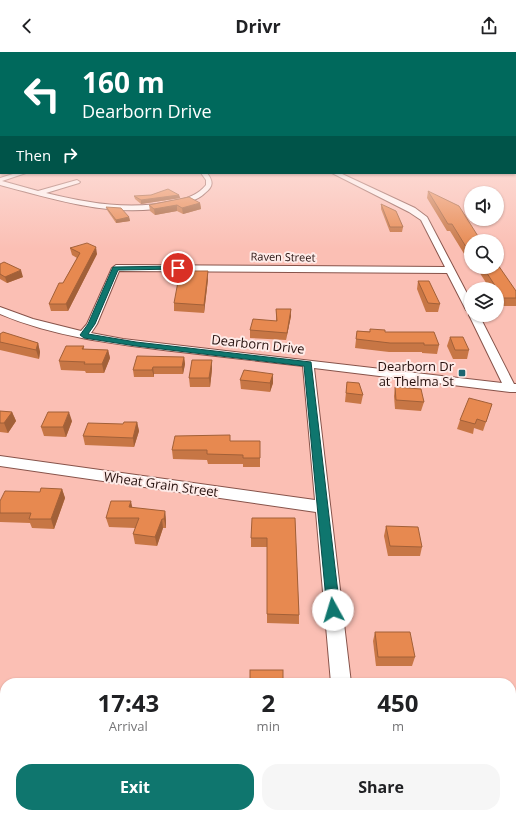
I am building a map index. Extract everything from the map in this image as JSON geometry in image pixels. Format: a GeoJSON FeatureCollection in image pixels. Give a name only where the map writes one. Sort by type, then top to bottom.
{"type":"FeatureCollection","features":[{"type":"Feature","properties":{"kind":"street"},"geometry":{"type":"LineString","coordinates":[[0,183],[105,207],[131,209],[184,202],[204,192],[210,182],[207,178]]}},
{"type":"Feature","properties":{"kind":"street"},"geometry":{"type":"LineString","coordinates":[[345,178],[420,215],[427,223],[464,296]]}},
{"type":"Feature","properties":{"kind":"street"},"geometry":{"type":"LineString","coordinates":[[15,180],[49,190]]}},
{"type":"Feature","properties":{"kind":"street"},"geometry":{"type":"LineString","coordinates":[[40,192],[77,182]]}},
{"type":"Feature","properties":{"kind":"street"},"geometry":{"type":"LineString","coordinates":[[21,188],[32,185]]}},
{"type":"Feature","properties":{"kind":"street","name":"Raven Street"},"geometry":{"type":"LineString","coordinates":[[84,335],[92,324],[116,268],[451,270]]}},
{"type":"Feature","properties":{"kind":"street","name":"Dearborn Drive"},"geometry":{"type":"LineString","coordinates":[[0,310],[34,323],[84,335],[130,343],[513,388]]}},
{"type":"Feature","properties":{"kind":"street"},"geometry":{"type":"LineString","coordinates":[[478,322],[513,388]]}},
{"type":"Feature","properties":{"kind":"street"},"geometry":{"type":"LineString","coordinates":[[308,364],[340,678]]}},
{"type":"Feature","properties":{"kind":"street","name":"Wheat Grain Street"},"geometry":{"type":"LineString","coordinates":[[0,461],[322,506]]}},
{"type":"Feature","properties":{"kind":"building"},"geometry":{"type":"Polygon","coordinates":[[[168,189],[179,195],[141,200],[134,196],[151,195],[168,189]]]}},
{"type":"Feature","properties":{"kind":"building"},"geometry":{"type":"Polygon","coordinates":[[[428,191],[459,206],[464,214],[464,226],[472,226],[477,234],[464,234],[464,244],[452,224],[448,224],[428,191]]]}},
{"type":"Feature","properties":{"kind":"building"},"geometry":{"type":"Polygon","coordinates":[[[189,197],[200,203],[182,208],[177,205],[154,209],[149,205],[189,197]]]}},
{"type":"Feature","properties":{"kind":"building"},"geometry":{"type":"Polygon","coordinates":[[[381,204],[396,211],[403,227],[390,227],[381,204]]]}},
{"type":"Feature","properties":{"kind":"building"},"geometry":{"type":"Polygon","coordinates":[[[106,207],[121,208],[129,217],[116,220],[106,207]]]}},
{"type":"Feature","properties":{"kind":"building"},"geometry":{"type":"Polygon","coordinates":[[[87,243],[96,247],[66,304],[49,304],[59,283],[63,283],[80,253],[70,248],[87,243]]]}},
{"type":"Feature","properties":{"kind":"building"},"geometry":{"type":"Polygon","coordinates":[[[4,262],[21,270],[5,277],[0,274],[0,264],[4,262]]]}},
{"type":"Feature","properties":{"kind":"building"},"geometry":{"type":"Polygon","coordinates":[[[180,271],[208,271],[204,305],[174,303],[180,271]]]}},
{"type":"Feature","properties":{"kind":"building"},"geometry":{"type":"Polygon","coordinates":[[[488,274],[504,274],[516,291],[516,298],[504,298],[504,282],[493,282],[488,274]]]}},
{"type":"Feature","properties":{"kind":"building"},"geometry":{"type":"Polygon","coordinates":[[[418,281],[429,281],[440,304],[428,303],[418,281]]]}},
{"type":"Feature","properties":{"kind":"building"},"geometry":{"type":"Polygon","coordinates":[[[276,309],[291,309],[287,333],[250,330],[253,319],[277,321],[276,309]]]}},
{"type":"Feature","properties":{"kind":"building"},"geometry":{"type":"Polygon","coordinates":[[[370,329],[385,330],[385,332],[434,332],[439,345],[424,345],[424,343],[390,343],[356,339],[357,331],[370,332],[370,329]]]}},
{"type":"Feature","properties":{"kind":"building"},"geometry":{"type":"Polygon","coordinates":[[[3,332],[38,343],[36,350],[0,342],[0,334],[3,332]]]}},
{"type":"Feature","properties":{"kind":"building"},"geometry":{"type":"Polygon","coordinates":[[[450,337],[463,337],[469,350],[455,350],[450,337]]]}},
{"type":"Feature","properties":{"kind":"building"},"geometry":{"type":"Polygon","coordinates":[[[66,346],[84,346],[82,349],[108,350],[102,364],[84,364],[85,362],[59,361],[66,346]]]}},
{"type":"Feature","properties":{"kind":"building"},"geometry":{"type":"Polygon","coordinates":[[[137,356],[184,357],[182,367],[153,367],[152,370],[133,370],[137,356]]]}},
{"type":"Feature","properties":{"kind":"building"},"geometry":{"type":"Polygon","coordinates":[[[192,360],[212,360],[209,378],[189,378],[192,360]]]}},
{"type":"Feature","properties":{"kind":"building"},"geometry":{"type":"Polygon","coordinates":[[[244,370],[273,374],[270,383],[240,380],[244,370]]]}},
{"type":"Feature","properties":{"kind":"building"},"geometry":{"type":"Polygon","coordinates":[[[347,382],[359,383],[363,395],[346,393],[347,382]]]}},
{"type":"Feature","properties":{"kind":"building"},"geometry":{"type":"Polygon","coordinates":[[[395,387],[421,389],[424,402],[396,400],[395,387]]]}},
{"type":"Feature","properties":{"kind":"building"},"geometry":{"type":"Polygon","coordinates":[[[469,398],[492,404],[486,422],[477,419],[475,424],[460,420],[469,398]]]}},
{"type":"Feature","properties":{"kind":"building"},"geometry":{"type":"Polygon","coordinates":[[[0,411],[12,412],[4,423],[0,423],[0,411]]]}},
{"type":"Feature","properties":{"kind":"building"},"geometry":{"type":"Polygon","coordinates":[[[48,412],[69,412],[63,427],[41,427],[48,412]]]}},
{"type":"Feature","properties":{"kind":"building"},"geometry":{"type":"Polygon","coordinates":[[[124,422],[137,422],[133,438],[83,436],[88,423],[123,424],[124,422]]]}},
{"type":"Feature","properties":{"kind":"building"},"geometry":{"type":"Polygon","coordinates":[[[230,435],[230,441],[260,441],[260,458],[243,458],[243,455],[207,454],[207,450],[172,450],[175,436],[230,435]]]}},
{"type":"Feature","properties":{"kind":"building"},"geometry":{"type":"Polygon","coordinates":[[[41,488],[62,489],[51,519],[29,519],[31,513],[0,513],[0,501],[5,491],[40,492],[41,488]]]}},
{"type":"Feature","properties":{"kind":"building"},"geometry":{"type":"Polygon","coordinates":[[[111,501],[131,501],[129,507],[165,511],[164,519],[162,519],[155,537],[133,534],[139,518],[106,518],[111,501]]]}},
{"type":"Feature","properties":{"kind":"building"},"geometry":{"type":"Polygon","coordinates":[[[252,518],[295,518],[299,615],[267,614],[267,538],[251,538],[252,518]]]}},
{"type":"Feature","properties":{"kind":"building"},"geometry":{"type":"Polygon","coordinates":[[[386,526],[418,527],[422,547],[390,546],[386,526]]]}},
{"type":"Feature","properties":{"kind":"building"},"geometry":{"type":"Polygon","coordinates":[[[375,632],[410,632],[415,657],[378,657],[375,632]]]}},
{"type":"Feature","properties":{"kind":"building"},"geometry":{"type":"Polygon","coordinates":[[[250,670],[283,670],[283,678],[250,678],[250,670]]]}},
{"type":"Feature","properties":{"kind":"place","name":"Dearborn Dr at Thelma St"},"geometry":{"type":"Point","coordinates":[462,373]}},
{"type":"Feature","properties":{"kind":"route"},"geometry":{"type":"LineString","coordinates":[[178,268],[116,268],[92,324],[84,335],[136,344],[308,364],[333,610]]}}]}
